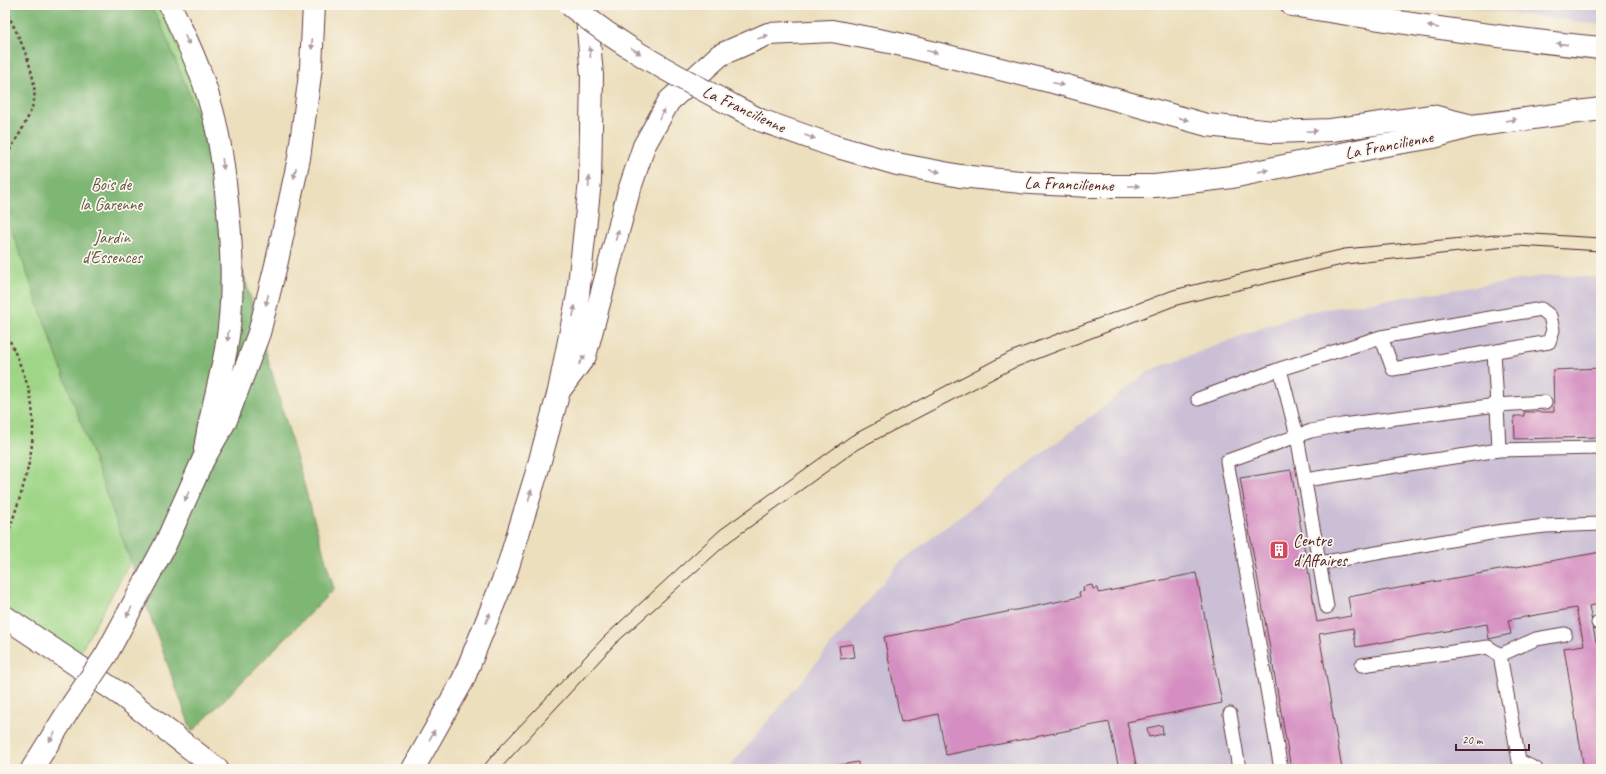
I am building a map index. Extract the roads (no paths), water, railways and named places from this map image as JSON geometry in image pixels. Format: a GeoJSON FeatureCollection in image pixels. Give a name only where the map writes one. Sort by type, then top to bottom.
{"type":"FeatureCollection","features":[{"type":"Feature","properties":{"kind":"main road"},"geometry":{"type":"LineString","coordinates":[[170,5],[190,46],[210,102],[222,159],[230,226],[232,288],[226,348],[209,419],[203,460]]}},
{"type":"Feature","properties":{"kind":"main road"},"geometry":{"type":"LineString","coordinates":[[32,769],[72,705],[106,655],[165,545],[203,460],[226,420],[259,333],[277,260],[298,158],[311,67],[314,5]]}},
{"type":"Feature","properties":{"kind":"main road","name":"La Francilienne"},"geometry":{"type":"LineString","coordinates":[[570,5],[584,17],[671,73],[760,120],[834,146],[896,164],[960,176],[1030,183],[1090,186],[1155,186],[1232,177],[1380,146],[1434,137],[1472,126],[1601,109]]}},
{"type":"Feature","properties":{"kind":"main road"},"geometry":{"type":"LineString","coordinates":[[413,769],[463,680],[506,573],[536,475],[559,391],[578,295],[590,180],[592,76],[586,5]]}},
{"type":"Feature","properties":{"kind":"main road"},"geometry":{"type":"LineString","coordinates":[[1292,5],[1368,18],[1544,43],[1601,48]]}},
{"type":"Feature","properties":{"kind":"main road"},"geometry":{"type":"LineString","coordinates":[[559,391],[585,356],[628,194],[644,146],[669,101],[720,54],[768,34],[832,31],[894,43],[1049,82],[1207,125],[1273,132],[1331,130],[1432,116],[1472,126]]}},
{"type":"Feature","properties":{"kind":"main road"},"geometry":{"type":"LineString","coordinates":[[5,616],[120,694],[217,769]]}},
{"type":"Feature","properties":{"kind":"lane"},"geometry":{"type":"LineString","coordinates":[[1198,399],[1280,369],[1381,337],[1541,309],[1550,316],[1553,330],[1549,342],[1393,369],[1381,337]]}},
{"type":"Feature","properties":{"kind":"lane"},"geometry":{"type":"LineString","coordinates":[[1494,352],[1499,450]]}},
{"type":"Feature","properties":{"kind":"lane"},"geometry":{"type":"LineString","coordinates":[[1280,369],[1297,436],[1327,607]]}},
{"type":"Feature","properties":{"kind":"lane"},"geometry":{"type":"LineString","coordinates":[[1281,769],[1227,461],[1311,431],[1342,425],[1497,405],[1545,402]]}},
{"type":"Feature","properties":{"kind":"lane"},"geometry":{"type":"LineString","coordinates":[[1305,480],[1499,450],[1601,448]]}},
{"type":"Feature","properties":{"kind":"lane"},"geometry":{"type":"LineString","coordinates":[[1320,564],[1496,532],[1546,526],[1601,524]]}},
{"type":"Feature","properties":{"kind":"lane"},"geometry":{"type":"LineString","coordinates":[[1500,655],[1536,640],[1565,634]]}},
{"type":"Feature","properties":{"kind":"lane"},"geometry":{"type":"LineString","coordinates":[[1362,665],[1488,648],[1500,655]]}},
{"type":"Feature","properties":{"kind":"lane"},"geometry":{"type":"LineString","coordinates":[[1500,655],[1515,765],[1536,769]]}},
{"type":"Feature","properties":{"kind":"lane"},"geometry":{"type":"LineString","coordinates":[[1230,714],[1239,769]]}},
{"type":"Feature","properties":{"kind":"tram line"},"geometry":{"type":"LineString","coordinates":[[481,769],[498,749],[605,636],[720,530],[851,436],[1010,352],[1173,290],[1344,249],[1517,233],[1601,238]]}},
{"type":"Feature","properties":{"kind":"tram line"},"geometry":{"type":"LineString","coordinates":[[500,769],[615,644],[729,542],[858,449],[1014,368],[1177,305],[1346,264],[1517,246],[1601,251]]}},
{"type":"Feature","properties":{"kind":"place","name":"Centre d'Affaires"},"geometry":{"type":"Point","coordinates":[1279,550]}},
{"type":"Feature","properties":{"kind":"park label","name":"Bois de la Garenne"},"geometry":{"type":"Point","coordinates":[111,194]}},
{"type":"Feature","properties":{"kind":"park label","name":"Jardin d'Essences"},"geometry":{"type":"Point","coordinates":[112,247]}}]}
